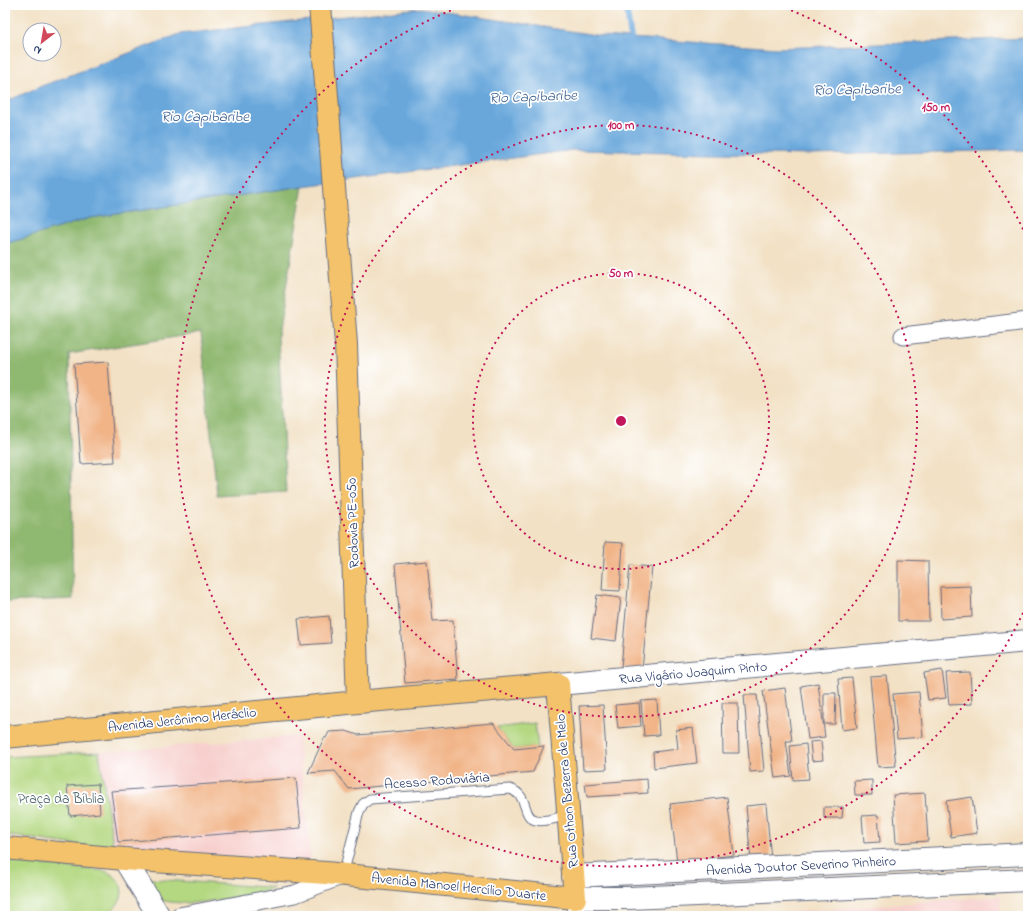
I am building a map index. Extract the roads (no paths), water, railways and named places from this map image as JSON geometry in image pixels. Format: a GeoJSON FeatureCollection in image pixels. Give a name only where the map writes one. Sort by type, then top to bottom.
{"type":"FeatureCollection","features":[{"type":"Feature","properties":{"kind":"main road","name":"Rodovia PE-050"},"geometry":{"type":"LineString","coordinates":[[320,5],[346,344],[358,702]]}},
{"type":"Feature","properties":{"kind":"main road","name":"Rua Vigário Joaquim Pinto"},"geometry":{"type":"LineString","coordinates":[[358,702],[558,684]]}},
{"type":"Feature","properties":{"kind":"main road","name":"Rua Othon Bezerra de Melo"},"geometry":{"type":"LineString","coordinates":[[558,684],[576,907]]}},
{"type":"Feature","properties":{"kind":"main road","name":"Avenida Jerônimo Heráclio"},"geometry":{"type":"LineString","coordinates":[[5,737],[358,702]]}},
{"type":"Feature","properties":{"kind":"main road"},"geometry":{"type":"LineString","coordinates":[[5,848],[124,859],[343,875]]}},
{"type":"Feature","properties":{"kind":"main road","name":"Avenida Manoel Hercílio Duarte"},"geometry":{"type":"LineString","coordinates":[[343,875],[576,907]]}},
{"type":"Feature","properties":{"kind":"street"},"geometry":{"type":"LineString","coordinates":[[903,336],[1028,321]]}},
{"type":"Feature","properties":{"kind":"street","name":"Rua Vigário Joaquim Pinto"},"geometry":{"type":"LineString","coordinates":[[558,684],[1028,641]]}},
{"type":"Feature","properties":{"kind":"street","name":"Avenida Doutor Severino Pinheiro"},"geometry":{"type":"LineString","coordinates":[[573,876],[1028,854]]}},
{"type":"Feature","properties":{"kind":"street"},"geometry":{"type":"LineString","coordinates":[[124,859],[159,916]]}},
{"type":"Feature","properties":{"kind":"street"},"geometry":{"type":"LineString","coordinates":[[179,916],[296,894],[343,875]]}},
{"type":"Feature","properties":{"kind":"street","name":"Avenida Doutor Severino Pinheiro"},"geometry":{"type":"LineString","coordinates":[[576,907],[638,897],[1028,880]]}},
{"type":"Feature","properties":{"kind":"lane","name":"Acesso Rodoviária"},"geometry":{"type":"LineString","coordinates":[[343,875],[359,812],[363,804],[370,799],[510,789],[516,791],[521,796],[528,816],[535,820],[551,820],[569,814]]}},
{"type":"Feature","properties":{"kind":"water","name":"Rio Capibaribe"},"geometry":{"type":"Polygon","coordinates":[[[421,8],[602,36],[778,48],[1028,38],[1028,150],[811,155],[573,150],[303,186],[90,218],[5,244],[5,102],[39,87],[180,34],[421,8]]]}},
{"type":"Feature","properties":{"kind":"waterway"},"geometry":{"type":"LineString","coordinates":[[626,5],[632,45]]}},
{"type":"Feature","properties":{"kind":"park label","name":"Praça da Bíblia"},"geometry":{"type":"Point","coordinates":[61,798]}}]}
